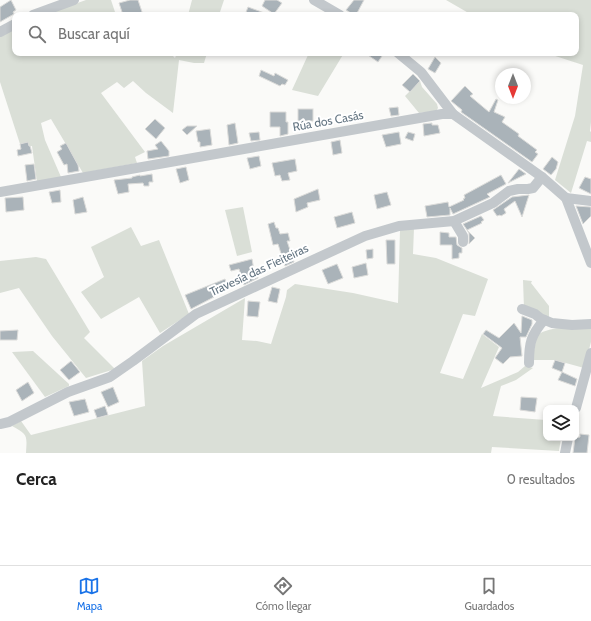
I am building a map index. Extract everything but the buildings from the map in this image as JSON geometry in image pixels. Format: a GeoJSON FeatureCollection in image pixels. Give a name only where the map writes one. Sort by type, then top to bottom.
{"type":"FeatureCollection","features":[{"type":"Feature","properties":{"kind":"street"},"geometry":{"type":"LineString","coordinates":[[41,12],[74,0]]}},
{"type":"Feature","properties":{"kind":"street"},"geometry":{"type":"LineString","coordinates":[[314,0],[335,12]]}},
{"type":"Feature","properties":{"kind":"street"},"geometry":{"type":"LineString","coordinates":[[0,32],[12,26]]}},
{"type":"Feature","properties":{"kind":"street"},"geometry":{"type":"LineString","coordinates":[[402,56],[421,72],[453,114],[542,177],[566,198],[591,263]]}},
{"type":"Feature","properties":{"kind":"street","name":"Rúa dos Casás"},"geometry":{"type":"LineString","coordinates":[[1,193],[442,114],[453,114]]}},
{"type":"Feature","properties":{"kind":"street","name":"Travesía das Fieiteiras"},"geometry":{"type":"LineString","coordinates":[[0,424],[9,422],[68,392],[110,377],[196,314],[365,236],[399,226],[454,221],[493,203],[510,191],[533,188],[542,177]]}},
{"type":"Feature","properties":{"kind":"street"},"geometry":{"type":"LineString","coordinates":[[566,198],[591,201]]}},
{"type":"Feature","properties":{"kind":"street"},"geometry":{"type":"LineString","coordinates":[[454,221],[463,236],[463,242]]}},
{"type":"Feature","properties":{"kind":"street"},"geometry":{"type":"LineString","coordinates":[[522,310],[535,314],[552,323],[572,325],[591,324]]}},
{"type":"Feature","properties":{"kind":"street"},"geometry":{"type":"LineString","coordinates":[[529,363],[529,345],[538,327],[544,320]]}},
{"type":"Feature","properties":{"kind":"street"},"geometry":{"type":"LineString","coordinates":[[577,405],[591,353]]}},
{"type":"Feature","properties":{"kind":"street"},"geometry":{"type":"LineString","coordinates":[[565,453],[567,441]]}},
{"type":"Feature","properties":{"kind":"shaded area"},"geometry":{"type":"Polygon","coordinates":[[[86,0],[111,0],[115,12],[52,12],[86,0]]]}},
{"type":"Feature","properties":{"kind":"shaded area"},"geometry":{"type":"Polygon","coordinates":[[[192,0],[224,0],[220,12],[189,12],[192,0]]]}},
{"type":"Feature","properties":{"kind":"shaded area"},"geometry":{"type":"Polygon","coordinates":[[[446,0],[591,0],[591,142],[587,141],[571,193],[555,180],[575,116],[583,65],[555,56],[579,56],[579,12],[467,12],[446,0]]]}},
{"type":"Feature","properties":{"kind":"shaded area"},"geometry":{"type":"Polygon","coordinates":[[[12,29],[12,56],[173,56],[175,58],[176,56],[206,56],[204,63],[179,60],[173,113],[146,93],[133,81],[124,88],[117,82],[101,93],[145,152],[135,157],[137,163],[83,173],[51,119],[41,123],[45,140],[61,177],[37,182],[32,146],[29,146],[28,142],[20,144],[0,82],[0,35],[12,29]]]}},
{"type":"Feature","properties":{"kind":"shaded area"},"geometry":{"type":"Polygon","coordinates":[[[308,56],[342,56],[318,96],[292,90],[308,56]]]}},
{"type":"Feature","properties":{"kind":"shaded area"},"geometry":{"type":"Polygon","coordinates":[[[420,81],[422,87],[437,104],[438,108],[436,111],[419,113],[405,96],[420,81]]]}},
{"type":"Feature","properties":{"kind":"shaded area"},"geometry":{"type":"Polygon","coordinates":[[[243,207],[252,252],[237,256],[225,210],[243,207]]]}},
{"type":"Feature","properties":{"kind":"shaded area"},"geometry":{"type":"Polygon","coordinates":[[[131,227],[141,246],[159,240],[189,314],[160,333],[139,297],[101,319],[81,292],[104,277],[91,247],[131,227]]]}},
{"type":"Feature","properties":{"kind":"shaded area"},"geometry":{"type":"Polygon","coordinates":[[[414,228],[413,254],[436,258],[488,279],[475,316],[463,314],[440,373],[463,379],[482,334],[499,347],[481,388],[518,372],[525,366],[533,368],[516,380],[501,386],[493,416],[543,420],[543,441],[561,441],[559,451],[492,447],[491,453],[26,453],[26,439],[24,434],[12,426],[21,421],[31,435],[145,406],[142,361],[163,346],[245,298],[242,340],[271,344],[287,290],[295,284],[353,293],[398,303],[400,230],[414,228]]]}},
{"type":"Feature","properties":{"kind":"shaded area"},"geometry":{"type":"Polygon","coordinates":[[[36,257],[46,259],[90,332],[84,338],[115,369],[86,378],[52,336],[19,288],[0,293],[0,261],[36,257]]]}},
{"type":"Feature","properties":{"kind":"shaded area"},"geometry":{"type":"Polygon","coordinates":[[[523,280],[532,281],[531,283],[549,306],[549,318],[524,309],[523,280]]]}},
{"type":"Feature","properties":{"kind":"shaded area"},"geometry":{"type":"Polygon","coordinates":[[[591,327],[591,342],[584,368],[555,360],[532,360],[537,335],[556,328],[591,327]]]}},
{"type":"Feature","properties":{"kind":"shaded area"},"geometry":{"type":"Polygon","coordinates":[[[33,351],[69,384],[69,386],[45,397],[12,352],[33,351]]]}}]}
